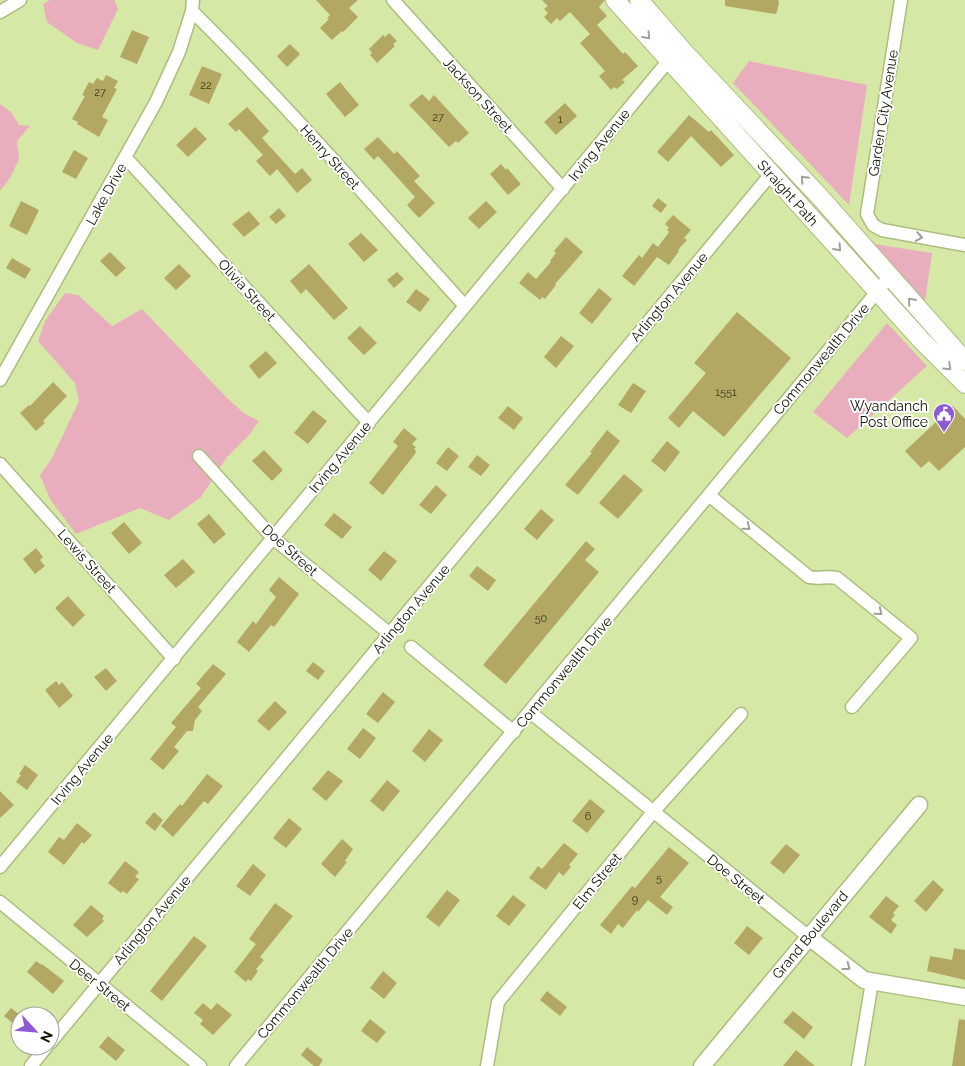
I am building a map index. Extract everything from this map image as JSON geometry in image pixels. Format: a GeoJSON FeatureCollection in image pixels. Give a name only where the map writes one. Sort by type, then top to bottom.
{"type":"FeatureCollection","features":[{"type":"Feature","properties":{"kind":"main road","name":"Straight Path"},"geometry":{"type":"LineString","coordinates":[[615,0],[677,56],[820,197],[965,361]]}},
{"type":"Feature","properties":{"kind":"main road","name":"Straight Path"},"geometry":{"type":"LineString","coordinates":[[639,0],[677,56],[771,174],[922,341],[965,384]]}},
{"type":"Feature","properties":{"kind":"street"},"geometry":{"type":"LineString","coordinates":[[0,12],[20,0]]}},
{"type":"Feature","properties":{"kind":"street","name":"Jackson Street"},"geometry":{"type":"LineString","coordinates":[[393,0],[563,189]]}},
{"type":"Feature","properties":{"kind":"street","name":"Garden City Avenue"},"geometry":{"type":"LineString","coordinates":[[901,0],[867,214],[873,225],[888,232],[965,245]]}},
{"type":"Feature","properties":{"kind":"street","name":"Lake Drive"},"geometry":{"type":"LineString","coordinates":[[0,380],[156,102],[175,60],[192,6]]}},
{"type":"Feature","properties":{"kind":"street","name":"Henry Street"},"geometry":{"type":"LineString","coordinates":[[192,6],[465,306]]}},
{"type":"Feature","properties":{"kind":"street","name":"Irving Avenue"},"geometry":{"type":"LineString","coordinates":[[0,867],[465,306],[677,56]]}},
{"type":"Feature","properties":{"kind":"street","name":"Olivia Street"},"geometry":{"type":"LineString","coordinates":[[126,158],[368,423]]}},
{"type":"Feature","properties":{"kind":"street","name":"Arlington Avenue"},"geometry":{"type":"LineString","coordinates":[[60,1031],[771,174]]}},
{"type":"Feature","properties":{"kind":"street","name":"Commonwealth Drive"},"geometry":{"type":"LineString","coordinates":[[236,1066],[710,496],[890,276]]}},
{"type":"Feature","properties":{"kind":"street","name":"Doe Street"},"geometry":{"type":"LineString","coordinates":[[199,456],[273,538],[390,634]]}},
{"type":"Feature","properties":{"kind":"street","name":"Lewis Street"},"geometry":{"type":"LineString","coordinates":[[0,464],[174,658]]}},
{"type":"Feature","properties":{"kind":"street"},"geometry":{"type":"LineString","coordinates":[[710,496],[809,577],[816,579],[830,576],[837,578],[911,638],[852,707]]}},
{"type":"Feature","properties":{"kind":"street"},"geometry":{"type":"LineString","coordinates":[[411,647],[514,732]]}},
{"type":"Feature","properties":{"kind":"street","name":"Doe Street"},"geometry":{"type":"LineString","coordinates":[[530,712],[864,980],[965,997]]}},
{"type":"Feature","properties":{"kind":"street","name":"Elm Street"},"geometry":{"type":"LineString","coordinates":[[487,1066],[498,1002],[653,812],[741,714]]}},
{"type":"Feature","properties":{"kind":"street","name":"Grand Boulevard"},"geometry":{"type":"LineString","coordinates":[[702,1066],[919,805]]}},
{"type":"Feature","properties":{"kind":"street","name":"Deer Street"},"geometry":{"type":"LineString","coordinates":[[0,902],[200,1066]]}},
{"type":"Feature","properties":{"kind":"street"},"geometry":{"type":"LineString","coordinates":[[858,1066],[872,982]]}},
{"type":"Feature","properties":{"kind":"street"},"geometry":{"type":"LineString","coordinates":[[31,1066],[39,1056]]}},
{"type":"Feature","properties":{"kind":"shaded area"},"geometry":{"type":"Polygon","coordinates":[[[50,0],[114,0],[118,9],[98,50],[77,43],[47,22],[43,4],[50,0]]]}},
{"type":"Feature","properties":{"kind":"shaded area"},"geometry":{"type":"Polygon","coordinates":[[[749,61],[867,85],[849,205],[733,83],[749,61]]]}},
{"type":"Feature","properties":{"kind":"shaded area"},"geometry":{"type":"Polygon","coordinates":[[[0,104],[11,112],[19,125],[30,126],[17,141],[19,159],[10,178],[0,191],[0,104]]]}},
{"type":"Feature","properties":{"kind":"shaded area"},"geometry":{"type":"Polygon","coordinates":[[[874,244],[932,253],[925,301],[874,244]]]}},
{"type":"Feature","properties":{"kind":"shaded area"},"geometry":{"type":"Polygon","coordinates":[[[65,293],[78,295],[112,326],[142,309],[228,399],[245,414],[259,421],[248,436],[227,457],[201,497],[169,520],[140,508],[76,534],[50,499],[40,475],[52,458],[79,401],[75,383],[38,341],[45,321],[65,293]]]}},
{"type":"Feature","properties":{"kind":"shaded area"},"geometry":{"type":"Polygon","coordinates":[[[887,323],[927,366],[847,438],[813,412],[887,323]]]}},
{"type":"Feature","properties":{"kind":"building"},"geometry":{"type":"Polygon","coordinates":[[[316,0],[358,0],[349,8],[358,17],[332,40],[320,28],[329,19],[327,18],[330,15],[316,0]]]}},
{"type":"Feature","properties":{"kind":"building"},"geometry":{"type":"Polygon","coordinates":[[[542,0],[605,0],[599,7],[607,16],[597,25],[623,54],[625,52],[638,66],[622,80],[625,82],[617,89],[614,87],[611,90],[599,76],[605,71],[580,43],[590,34],[570,12],[560,21],[557,18],[551,24],[544,17],[548,13],[544,9],[548,6],[542,0]]]}},
{"type":"Feature","properties":{"kind":"building"},"geometry":{"type":"Polygon","coordinates":[[[725,0],[778,0],[779,2],[775,14],[725,6],[725,0]]]}},
{"type":"Feature","properties":{"kind":"building"},"geometry":{"type":"Polygon","coordinates":[[[132,30],[149,37],[137,64],[120,57],[132,30]]]}},
{"type":"Feature","properties":{"kind":"building"},"geometry":{"type":"Polygon","coordinates":[[[389,33],[397,41],[393,44],[395,46],[377,63],[370,55],[372,53],[369,49],[383,35],[385,37],[389,33]]]}},
{"type":"Feature","properties":{"kind":"building"},"geometry":{"type":"Polygon","coordinates":[[[290,44],[300,54],[287,67],[277,56],[290,44]]]}},
{"type":"Feature","properties":{"kind":"building"},"geometry":{"type":"Polygon","coordinates":[[[202,66],[222,74],[209,104],[189,95],[202,66]]]}},
{"type":"Feature","properties":{"kind":"building"},"geometry":{"type":"Polygon","coordinates":[[[106,75],[118,81],[114,88],[117,89],[102,117],[108,120],[99,137],[72,119],[85,96],[82,95],[89,82],[93,84],[97,78],[103,81],[106,75]]]}},
{"type":"Feature","properties":{"kind":"building"},"geometry":{"type":"Polygon","coordinates":[[[340,82],[359,105],[345,117],[326,94],[340,82]]]}},
{"type":"Feature","properties":{"kind":"building"},"geometry":{"type":"Polygon","coordinates":[[[422,94],[429,101],[434,95],[469,133],[458,143],[456,141],[449,147],[409,105],[422,94]]]}},
{"type":"Feature","properties":{"kind":"building"},"geometry":{"type":"Polygon","coordinates":[[[565,103],[577,116],[556,135],[544,122],[565,103]]]}},
{"type":"Feature","properties":{"kind":"building"},"geometry":{"type":"Polygon","coordinates":[[[247,107],[269,131],[262,138],[295,174],[302,168],[312,180],[297,193],[277,169],[270,176],[256,161],[263,155],[239,129],[236,132],[228,124],[247,107]]]}},
{"type":"Feature","properties":{"kind":"building"},"geometry":{"type":"Polygon","coordinates":[[[689,115],[709,132],[711,130],[734,155],[721,167],[691,136],[668,162],[657,152],[689,115]]]}},
{"type":"Feature","properties":{"kind":"building"},"geometry":{"type":"Polygon","coordinates":[[[195,127],[207,139],[188,157],[176,145],[195,127]]]}},
{"type":"Feature","properties":{"kind":"building"},"geometry":{"type":"Polygon","coordinates":[[[378,137],[394,154],[397,151],[420,176],[414,181],[435,203],[419,218],[407,205],[415,197],[378,156],[374,160],[364,149],[378,137]]]}},
{"type":"Feature","properties":{"kind":"building"},"geometry":{"type":"Polygon","coordinates":[[[74,150],[88,158],[76,179],[62,172],[74,150]]]}},
{"type":"Feature","properties":{"kind":"building"},"geometry":{"type":"Polygon","coordinates":[[[501,164],[521,184],[508,195],[490,174],[501,164]]]}},
{"type":"Feature","properties":{"kind":"building"},"geometry":{"type":"Polygon","coordinates":[[[658,198],[667,205],[661,213],[652,206],[658,198]]]}},
{"type":"Feature","properties":{"kind":"building"},"geometry":{"type":"Polygon","coordinates":[[[21,201],[39,210],[27,235],[9,226],[21,201]]]}},
{"type":"Feature","properties":{"kind":"building"},"geometry":{"type":"Polygon","coordinates":[[[486,201],[497,212],[479,229],[468,218],[486,201]]]}},
{"type":"Feature","properties":{"kind":"building"},"geometry":{"type":"Polygon","coordinates":[[[279,208],[286,216],[276,224],[269,217],[279,208]]]}},
{"type":"Feature","properties":{"kind":"building"},"geometry":{"type":"Polygon","coordinates":[[[249,211],[260,224],[244,237],[232,224],[249,211]]]}},
{"type":"Feature","properties":{"kind":"building"},"geometry":{"type":"Polygon","coordinates":[[[673,215],[691,230],[684,238],[687,240],[669,265],[657,257],[634,286],[622,276],[639,255],[642,258],[653,243],[658,247],[669,232],[667,230],[669,228],[665,224],[673,215]]]}},
{"type":"Feature","properties":{"kind":"building"},"geometry":{"type":"Polygon","coordinates":[[[361,233],[378,250],[364,262],[348,244],[361,233]]]}},
{"type":"Feature","properties":{"kind":"building"},"geometry":{"type":"Polygon","coordinates":[[[566,237],[583,252],[555,284],[545,299],[542,297],[540,300],[519,283],[528,272],[536,279],[551,262],[556,253],[554,251],[566,237]]]}},
{"type":"Feature","properties":{"kind":"building"},"geometry":{"type":"Polygon","coordinates":[[[110,252],[126,268],[116,277],[100,261],[110,252]]]}},
{"type":"Feature","properties":{"kind":"building"},"geometry":{"type":"Polygon","coordinates":[[[12,258],[31,269],[25,279],[6,268],[12,258]]]}},
{"type":"Feature","properties":{"kind":"building"},"geometry":{"type":"Polygon","coordinates":[[[179,264],[191,276],[176,290],[164,278],[179,264]]]}},
{"type":"Feature","properties":{"kind":"building"},"geometry":{"type":"Polygon","coordinates":[[[309,264],[348,308],[334,320],[306,289],[301,294],[290,281],[309,264]]]}},
{"type":"Feature","properties":{"kind":"building"},"geometry":{"type":"Polygon","coordinates":[[[397,272],[404,279],[394,288],[387,280],[397,272]]]}},
{"type":"Feature","properties":{"kind":"building"},"geometry":{"type":"Polygon","coordinates":[[[599,288],[612,299],[592,324],[579,313],[599,288]]]}},
{"type":"Feature","properties":{"kind":"building"},"geometry":{"type":"Polygon","coordinates":[[[416,289],[430,299],[420,312],[406,302],[416,289]]]}},
{"type":"Feature","properties":{"kind":"building"},"geometry":{"type":"Polygon","coordinates":[[[737,312],[791,358],[724,437],[693,411],[679,428],[668,418],[706,373],[694,363],[737,312]]]}},
{"type":"Feature","properties":{"kind":"building"},"geometry":{"type":"Polygon","coordinates":[[[360,326],[377,343],[364,355],[347,338],[360,326]]]}},
{"type":"Feature","properties":{"kind":"building"},"geometry":{"type":"Polygon","coordinates":[[[561,336],[574,346],[556,368],[544,357],[561,336]]]}},
{"type":"Feature","properties":{"kind":"building"},"geometry":{"type":"Polygon","coordinates":[[[266,351],[277,363],[259,379],[249,366],[266,351]]]}},
{"type":"Feature","properties":{"kind":"building"},"geometry":{"type":"Polygon","coordinates":[[[53,382],[67,396],[36,431],[20,413],[30,406],[53,382]]]}},
{"type":"Feature","properties":{"kind":"building"},"geometry":{"type":"Polygon","coordinates":[[[633,383],[646,391],[631,413],[618,405],[633,383]]]}},
{"type":"Feature","properties":{"kind":"building"},"geometry":{"type":"Polygon","coordinates":[[[508,406],[523,418],[514,430],[498,418],[508,406]]]}},
{"type":"Feature","properties":{"kind":"building","name":"Wyandanch Post Office"},"geometry":{"type":"Polygon","coordinates":[[[953,406],[965,419],[965,447],[939,471],[929,461],[921,468],[905,451],[953,406]]]}},
{"type":"Feature","properties":{"kind":"building"},"geometry":{"type":"Polygon","coordinates":[[[313,410],[327,421],[308,444],[294,433],[313,410]]]}},
{"type":"Feature","properties":{"kind":"building"},"geometry":{"type":"Polygon","coordinates":[[[404,428],[417,439],[412,444],[416,447],[414,449],[416,451],[383,495],[369,483],[398,446],[393,442],[404,428]]]}},
{"type":"Feature","properties":{"kind":"building"},"geometry":{"type":"Polygon","coordinates":[[[607,430],[620,441],[578,495],[565,485],[592,453],[590,452],[607,430]]]}},
{"type":"Feature","properties":{"kind":"building"},"geometry":{"type":"Polygon","coordinates":[[[667,441],[680,452],[665,472],[651,461],[667,441]]]}},
{"type":"Feature","properties":{"kind":"building"},"geometry":{"type":"Polygon","coordinates":[[[448,447],[459,456],[447,471],[436,463],[448,447]]]}},
{"type":"Feature","properties":{"kind":"building"},"geometry":{"type":"Polygon","coordinates":[[[264,450],[283,470],[272,481],[252,461],[264,450]]]}},
{"type":"Feature","properties":{"kind":"building"},"geometry":{"type":"Polygon","coordinates":[[[477,455],[490,465],[481,476],[468,467],[477,455]]]}},
{"type":"Feature","properties":{"kind":"building"},"geometry":{"type":"Polygon","coordinates":[[[624,474],[643,490],[618,519],[599,503],[624,474]]]}},
{"type":"Feature","properties":{"kind":"building"},"geometry":{"type":"Polygon","coordinates":[[[436,485],[447,495],[431,514],[419,505],[436,485]]]}},
{"type":"Feature","properties":{"kind":"building"},"geometry":{"type":"Polygon","coordinates":[[[541,509],[554,520],[537,540],[524,529],[541,509]]]}},
{"type":"Feature","properties":{"kind":"building"},"geometry":{"type":"Polygon","coordinates":[[[334,513],[352,527],[342,539],[324,525],[334,513]]]}},
{"type":"Feature","properties":{"kind":"building"},"geometry":{"type":"Polygon","coordinates":[[[209,514],[226,534],[214,544],[197,524],[209,514]]]}},
{"type":"Feature","properties":{"kind":"building"},"geometry":{"type":"Polygon","coordinates":[[[124,522],[142,543],[129,554],[111,533],[124,522]]]}},
{"type":"Feature","properties":{"kind":"building"},"geometry":{"type":"Polygon","coordinates":[[[586,541],[595,549],[585,560],[599,572],[506,684],[483,665],[586,541]]]}},
{"type":"Feature","properties":{"kind":"building"},"geometry":{"type":"Polygon","coordinates":[[[36,548],[43,557],[40,560],[45,566],[35,574],[23,559],[36,548]]]}},
{"type":"Feature","properties":{"kind":"building"},"geometry":{"type":"Polygon","coordinates":[[[384,551],[397,561],[381,581],[368,570],[384,551]]]}},
{"type":"Feature","properties":{"kind":"building"},"geometry":{"type":"Polygon","coordinates":[[[183,559],[195,572],[176,588],[164,575],[183,559]]]}},
{"type":"Feature","properties":{"kind":"building"},"geometry":{"type":"Polygon","coordinates":[[[477,566],[496,580],[488,591],[469,576],[477,566]]]}},
{"type":"Feature","properties":{"kind":"building"},"geometry":{"type":"Polygon","coordinates":[[[279,577],[299,594],[274,627],[271,625],[249,652],[237,642],[253,621],[256,624],[276,597],[269,590],[279,577]]]}},
{"type":"Feature","properties":{"kind":"building"},"geometry":{"type":"Polygon","coordinates":[[[68,596],[85,615],[73,627],[55,608],[68,596]]]}},
{"type":"Feature","properties":{"kind":"building"},"geometry":{"type":"Polygon","coordinates":[[[313,662],[325,671],[318,680],[306,671],[313,662]]]}},
{"type":"Feature","properties":{"kind":"building"},"geometry":{"type":"Polygon","coordinates":[[[213,664],[226,674],[198,707],[202,711],[195,720],[193,731],[187,731],[174,747],[179,751],[163,770],[150,759],[176,727],[171,723],[201,688],[196,684],[213,664]]]}},
{"type":"Feature","properties":{"kind":"building"},"geometry":{"type":"Polygon","coordinates":[[[106,668],[117,681],[106,691],[94,677],[106,668]]]}},
{"type":"Feature","properties":{"kind":"building"},"geometry":{"type":"Polygon","coordinates":[[[56,681],[59,685],[62,682],[73,696],[59,708],[45,690],[56,681]]]}},
{"type":"Feature","properties":{"kind":"building"},"geometry":{"type":"Polygon","coordinates":[[[383,692],[395,702],[378,723],[366,714],[383,692]]]}},
{"type":"Feature","properties":{"kind":"building"},"geometry":{"type":"Polygon","coordinates":[[[275,701],[287,712],[269,731],[257,721],[275,701]]]}},
{"type":"Feature","properties":{"kind":"building"},"geometry":{"type":"Polygon","coordinates":[[[363,728],[376,738],[360,759],[347,749],[363,728]]]}},
{"type":"Feature","properties":{"kind":"building"},"geometry":{"type":"Polygon","coordinates":[[[429,729],[443,740],[425,762],[412,751],[429,729]]]}},
{"type":"Feature","properties":{"kind":"building"},"geometry":{"type":"Polygon","coordinates":[[[25,765],[38,775],[27,790],[16,782],[25,765]]]}},
{"type":"Feature","properties":{"kind":"building"},"geometry":{"type":"Polygon","coordinates":[[[328,770],[343,781],[326,801],[312,789],[328,770]]]}},
{"type":"Feature","properties":{"kind":"building"},"geometry":{"type":"Polygon","coordinates":[[[207,774],[223,786],[208,804],[204,801],[173,837],[161,826],[180,804],[182,806],[207,774]]]}},
{"type":"Feature","properties":{"kind":"building"},"geometry":{"type":"Polygon","coordinates":[[[387,780],[400,791],[383,812],[370,801],[387,780]]]}},
{"type":"Feature","properties":{"kind":"building"},"geometry":{"type":"Polygon","coordinates":[[[0,791],[14,805],[0,818],[0,791]]]}},
{"type":"Feature","properties":{"kind":"building"},"geometry":{"type":"Polygon","coordinates":[[[590,799],[605,811],[587,833],[572,821],[590,799]]]}},
{"type":"Feature","properties":{"kind":"building"},"geometry":{"type":"Polygon","coordinates":[[[154,812],[163,820],[155,831],[145,823],[154,812]]]}},
{"type":"Feature","properties":{"kind":"building"},"geometry":{"type":"Polygon","coordinates":[[[289,818],[302,829],[286,848],[273,838],[289,818]]]}},
{"type":"Feature","properties":{"kind":"building"},"geometry":{"type":"Polygon","coordinates":[[[77,823],[92,835],[84,844],[82,842],[64,865],[48,852],[59,837],[64,840],[77,823]]]}},
{"type":"Feature","properties":{"kind":"building"},"geometry":{"type":"Polygon","coordinates":[[[342,839],[353,849],[345,861],[347,862],[335,877],[321,864],[342,839]]]}},
{"type":"Feature","properties":{"kind":"building"},"geometry":{"type":"Polygon","coordinates":[[[564,843],[578,854],[569,865],[571,867],[563,876],[559,872],[546,890],[529,878],[538,866],[542,869],[564,843]]]}},
{"type":"Feature","properties":{"kind":"building"},"geometry":{"type":"Polygon","coordinates":[[[786,844],[800,855],[784,874],[770,863],[786,844]]]}},
{"type":"Feature","properties":{"kind":"building"},"geometry":{"type":"Polygon","coordinates":[[[669,847],[689,863],[660,897],[673,907],[667,915],[648,900],[638,912],[637,910],[623,928],[618,924],[611,934],[600,925],[632,886],[635,888],[669,847]]]}},
{"type":"Feature","properties":{"kind":"building"},"geometry":{"type":"Polygon","coordinates":[[[125,861],[139,872],[135,877],[139,879],[127,894],[123,891],[121,893],[108,883],[125,861]]]}},
{"type":"Feature","properties":{"kind":"building"},"geometry":{"type":"Polygon","coordinates":[[[253,864],[266,875],[250,896],[236,886],[253,864]]]}},
{"type":"Feature","properties":{"kind":"building"},"geometry":{"type":"Polygon","coordinates":[[[933,880],[944,890],[926,912],[914,901],[933,880]]]}},
{"type":"Feature","properties":{"kind":"building"},"geometry":{"type":"Polygon","coordinates":[[[447,890],[460,900],[439,927],[426,917],[447,890]]]}},
{"type":"Feature","properties":{"kind":"building"},"geometry":{"type":"Polygon","coordinates":[[[513,895],[526,905],[509,926],[496,916],[513,895]]]}},
{"type":"Feature","properties":{"kind":"building"},"geometry":{"type":"Polygon","coordinates":[[[886,896],[899,906],[893,913],[895,915],[891,920],[897,925],[891,934],[869,917],[886,896]]]}},
{"type":"Feature","properties":{"kind":"building"},"geometry":{"type":"Polygon","coordinates":[[[275,903],[293,916],[260,957],[264,960],[256,969],[258,971],[251,981],[248,979],[246,982],[234,972],[256,944],[249,939],[275,903]]]}},
{"type":"Feature","properties":{"kind":"building"},"geometry":{"type":"Polygon","coordinates":[[[91,905],[104,916],[102,919],[104,921],[87,937],[73,925],[91,905]]]}},
{"type":"Feature","properties":{"kind":"building"},"geometry":{"type":"Polygon","coordinates":[[[747,926],[763,938],[749,955],[734,943],[747,926]]]}},
{"type":"Feature","properties":{"kind":"building"},"geometry":{"type":"Polygon","coordinates":[[[194,936],[207,946],[162,1001],[150,991],[194,936]]]}},
{"type":"Feature","properties":{"kind":"building"},"geometry":{"type":"Polygon","coordinates":[[[954,948],[965,950],[965,980],[927,971],[930,956],[952,960],[954,948]]]}},
{"type":"Feature","properties":{"kind":"building"},"geometry":{"type":"Polygon","coordinates":[[[36,961],[64,981],[53,994],[27,972],[36,961]]]}},
{"type":"Feature","properties":{"kind":"building"},"geometry":{"type":"Polygon","coordinates":[[[383,971],[397,983],[384,999],[370,988],[383,971]]]}},
{"type":"Feature","properties":{"kind":"building"},"geometry":{"type":"Polygon","coordinates":[[[547,991],[567,1007],[560,1016],[540,1000],[547,991]]]}},
{"type":"Feature","properties":{"kind":"building"},"geometry":{"type":"Polygon","coordinates":[[[203,1003],[211,1010],[217,1003],[232,1015],[213,1035],[200,1024],[203,1020],[194,1013],[203,1003]]]}},
{"type":"Feature","properties":{"kind":"building"},"geometry":{"type":"Polygon","coordinates":[[[10,1009],[10,1021],[4,1016],[10,1009]]]}},
{"type":"Feature","properties":{"kind":"building"},"geometry":{"type":"Polygon","coordinates":[[[793,1011],[813,1027],[804,1039],[783,1022],[793,1011]]]}},
{"type":"Feature","properties":{"kind":"building"},"geometry":{"type":"Polygon","coordinates":[[[370,1019],[386,1032],[377,1043],[361,1031],[370,1019]]]}},
{"type":"Feature","properties":{"kind":"building"},"geometry":{"type":"Polygon","coordinates":[[[959,1019],[965,1020],[965,1066],[952,1066],[959,1019]]]}},
{"type":"Feature","properties":{"kind":"building"},"geometry":{"type":"Polygon","coordinates":[[[108,1036],[125,1050],[116,1061],[99,1047],[108,1036]]]}},
{"type":"Feature","properties":{"kind":"building"},"geometry":{"type":"Polygon","coordinates":[[[307,1047],[323,1060],[319,1066],[314,1066],[301,1055],[307,1047]]]}},
{"type":"Feature","properties":{"kind":"building"},"geometry":{"type":"Polygon","coordinates":[[[796,1050],[815,1066],[783,1066],[796,1050]]]}},
{"type":"Feature","properties":{"kind":"place","name":"Wyandanch Post Office"},"geometry":{"type":"Point","coordinates":[944,433]}}]}
